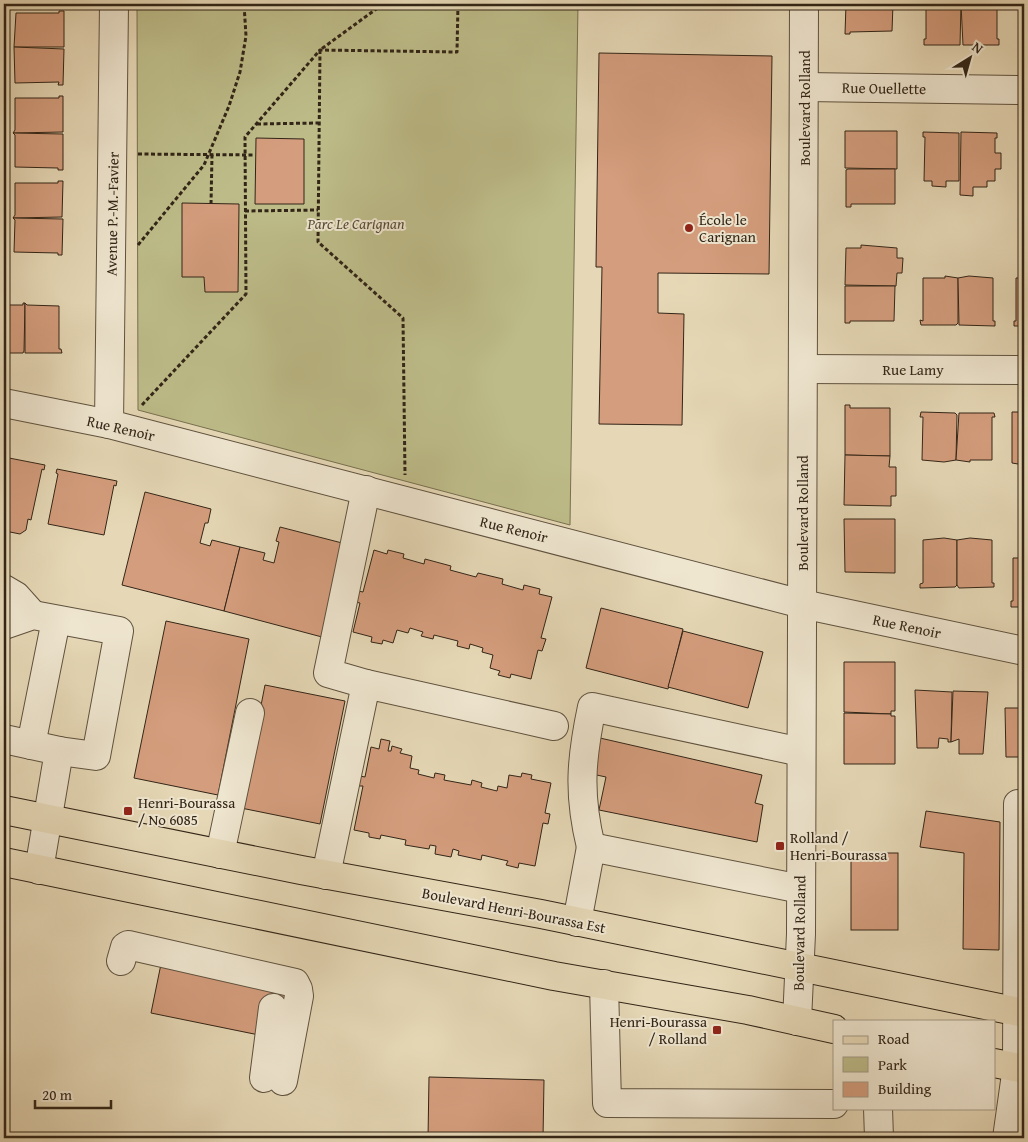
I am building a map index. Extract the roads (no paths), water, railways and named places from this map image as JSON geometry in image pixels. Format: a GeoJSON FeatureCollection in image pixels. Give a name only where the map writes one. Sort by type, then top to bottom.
{"type":"FeatureCollection","features":[{"type":"Feature","properties":{"kind":"main road","name":"Boulevard Henri-Bourassa Est"},"geometry":{"type":"LineString","coordinates":[[4,810],[326,875],[577,922],[1021,1013]]}},
{"type":"Feature","properties":{"kind":"main road"},"geometry":{"type":"LineString","coordinates":[[4,862],[604,984],[748,1010],[833,1029]]}},
{"type":"Feature","properties":{"kind":"street","name":"Avenue P.-M.-Favier"},"geometry":{"type":"LineString","coordinates":[[109,424],[114,4]]}},
{"type":"Feature","properties":{"kind":"street","name":"Boulevard Rolland"},"geometry":{"type":"LineString","coordinates":[[796,1021],[801,889],[804,4]]}},
{"type":"Feature","properties":{"kind":"street","name":"Rue Ouellette"},"geometry":{"type":"LineString","coordinates":[[805,87],[1024,90]]}},
{"type":"Feature","properties":{"kind":"street","name":"Rue Lamy"},"geometry":{"type":"LineString","coordinates":[[803,369],[1024,370]]}},
{"type":"Feature","properties":{"kind":"street","name":"Rue Renoir"},"geometry":{"type":"LineString","coordinates":[[4,403],[109,424],[802,604],[1024,651]]}},
{"type":"Feature","properties":{"kind":"street"},"geometry":{"type":"LineString","coordinates":[[366,490],[328,673],[366,684],[554,726]]}},
{"type":"Feature","properties":{"kind":"street"},"geometry":{"type":"LineString","coordinates":[[4,590],[16,596],[45,618]]}},
{"type":"Feature","properties":{"kind":"street"},"geometry":{"type":"LineString","coordinates":[[31,745],[45,618]]}},
{"type":"Feature","properties":{"kind":"street"},"geometry":{"type":"LineString","coordinates":[[4,625],[45,618],[119,631],[96,756],[4,740]]}},
{"type":"Feature","properties":{"kind":"street"},"geometry":{"type":"LineString","coordinates":[[326,875],[366,684]]}},
{"type":"Feature","properties":{"kind":"street"},"geometry":{"type":"LineString","coordinates":[[577,922],[592,847],[583,814],[582,753],[592,707],[802,752]]}},
{"type":"Feature","properties":{"kind":"street"},"geometry":{"type":"LineString","coordinates":[[220,854],[250,712]]}},
{"type":"Feature","properties":{"kind":"street"},"geometry":{"type":"LineString","coordinates":[[39,870],[59,751]]}},
{"type":"Feature","properties":{"kind":"street"},"geometry":{"type":"LineString","coordinates":[[1007,1138],[1012,1066],[1021,1013],[1018,804]]}},
{"type":"Feature","properties":{"kind":"street"},"geometry":{"type":"LineString","coordinates":[[592,847],[801,889]]}},
{"type":"Feature","properties":{"kind":"street"},"geometry":{"type":"LineString","coordinates":[[121,961],[125,947],[128,945],[276,992],[295,983],[298,989],[296,1018],[273,1079]]}},
{"type":"Feature","properties":{"kind":"street"},"geometry":{"type":"LineString","coordinates":[[604,984],[607,1103],[833,1104]]}},
{"type":"Feature","properties":{"kind":"street"},"geometry":{"type":"LineString","coordinates":[[878,1110],[879,1138]]}},
{"type":"Feature","properties":{"kind":"place","name":"École le Carignan"},"geometry":{"type":"Point","coordinates":[689,228]}},
{"type":"Feature","properties":{"kind":"place","name":"Henri-Bourassa / No 6085"},"geometry":{"type":"Point","coordinates":[128,811]}},
{"type":"Feature","properties":{"kind":"place","name":"Rolland / Henri-Bourassa"},"geometry":{"type":"Point","coordinates":[780,846]}},
{"type":"Feature","properties":{"kind":"place","name":"Henri-Bourassa / Rolland"},"geometry":{"type":"Point","coordinates":[717,1030]}},
{"type":"Feature","properties":{"kind":"park label","name":"Parc Le Carignan"},"geometry":{"type":"Point","coordinates":[356,223]}}]}
